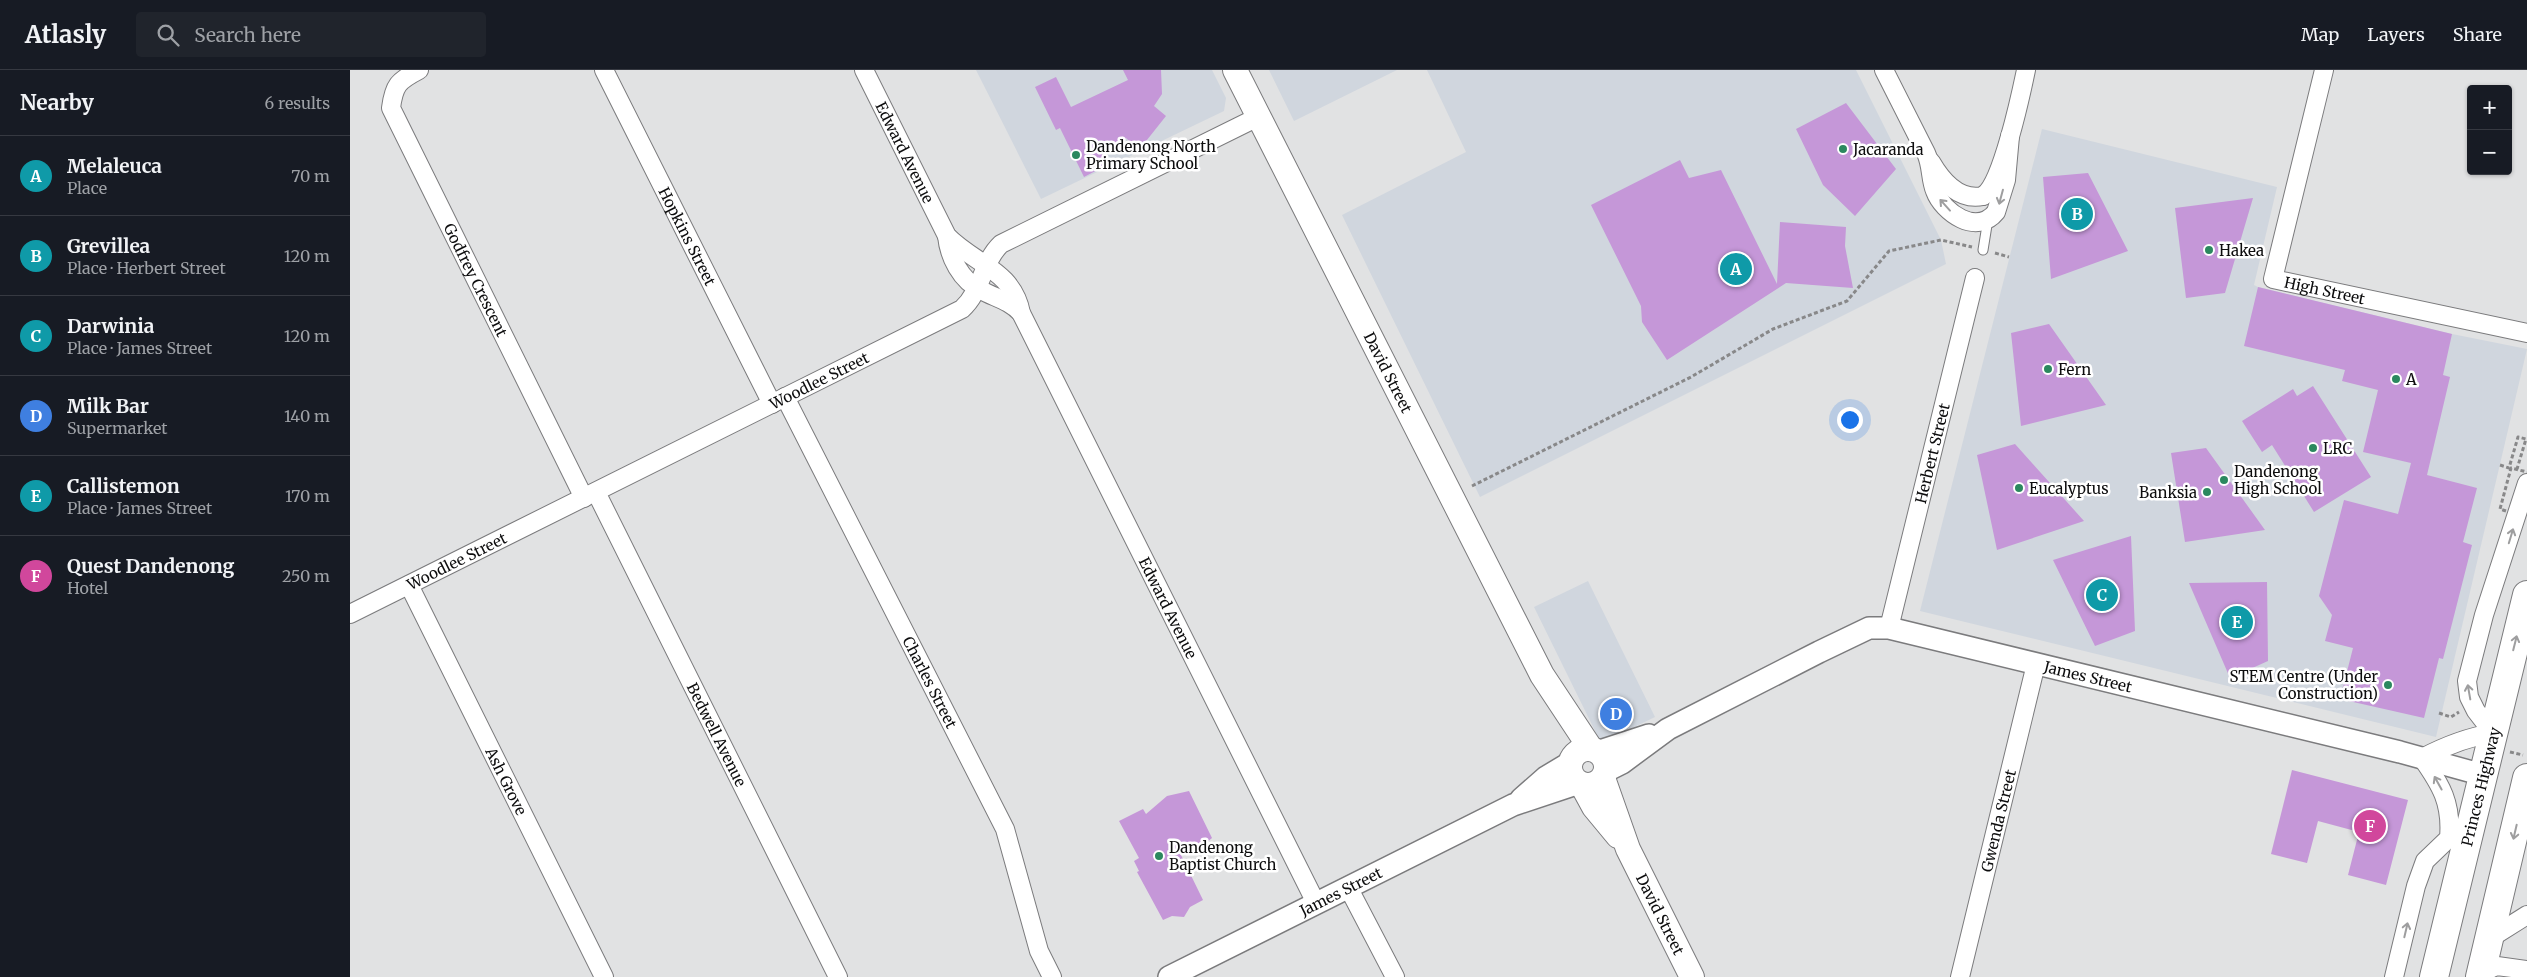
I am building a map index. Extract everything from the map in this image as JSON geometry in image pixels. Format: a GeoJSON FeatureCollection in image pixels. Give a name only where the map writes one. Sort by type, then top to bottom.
{"type":"FeatureCollection","features":[{"type":"Feature","properties":{"kind":"highway","name":"Princes Highway"},"geometry":{"type":"LineString","coordinates":[[2434,977],[2527,595]]}},
{"type":"Feature","properties":{"kind":"highway","name":"James Street"},"geometry":{"type":"LineString","coordinates":[[2483,775],[2526,781]]}},
{"type":"Feature","properties":{"kind":"highway"},"geometry":{"type":"LineString","coordinates":[[2478,975],[2489,939],[2526,781]]}},
{"type":"Feature","properties":{"kind":"main road","name":"David Street"},"geometry":{"type":"LineString","coordinates":[[1235,70],[1542,675],[1692,977]]}},
{"type":"Feature","properties":{"kind":"street","name":"Godfrey Crescent"},"geometry":{"type":"LineString","coordinates":[[419,70],[402,78],[394,90],[390,108],[590,495]]}},
{"type":"Feature","properties":{"kind":"street","name":"Hopkins Street"},"geometry":{"type":"LineString","coordinates":[[604,70],[779,400]]}},
{"type":"Feature","properties":{"kind":"street","name":"Edward Avenue"},"geometry":{"type":"LineString","coordinates":[[864,70],[947,236],[954,261],[968,281],[977,288],[1007,301],[1021,312]]}},
{"type":"Feature","properties":{"kind":"street"},"geometry":{"type":"LineString","coordinates":[[1884,70],[1927,156],[1931,166],[1934,189],[1948,209],[1959,218],[1970,222],[1988,219],[1995,214],[2000,202],[2010,136],[2026,70]]}},
{"type":"Feature","properties":{"kind":"street","name":"High Street"},"geometry":{"type":"LineString","coordinates":[[2324,70],[2274,279],[2527,333]]}},
{"type":"Feature","properties":{"kind":"street","name":"Woodlee Street"},"geometry":{"type":"LineString","coordinates":[[350,614],[962,308],[969,302],[986,266],[1002,244],[1258,117]]}},
{"type":"Feature","properties":{"kind":"street"},"geometry":{"type":"LineString","coordinates":[[1988,219],[1984,196],[1990,188],[2010,136]]}},
{"type":"Feature","properties":{"kind":"street"},"geometry":{"type":"LineString","coordinates":[[1927,156],[1938,172],[1957,192],[1969,196],[1984,196]]}},
{"type":"Feature","properties":{"kind":"street","name":"Edward Avenue"},"geometry":{"type":"LineString","coordinates":[[947,236],[1009,283],[1018,298],[1021,312],[1316,903]]}},
{"type":"Feature","properties":{"kind":"street","name":"Herbert Street"},"geometry":{"type":"LineString","coordinates":[[1889,628],[1976,278]]}},
{"type":"Feature","properties":{"kind":"street","name":"Charles Street"},"geometry":{"type":"LineString","coordinates":[[779,400],[1005,829],[1039,951],[1052,977]]}},
{"type":"Feature","properties":{"kind":"street"},"geometry":{"type":"LineString","coordinates":[[2454,891],[2449,838],[2451,818],[2445,795],[2422,758],[2442,747],[2474,736],[2493,733],[2476,711],[2469,697],[2468,681],[2484,615],[2495,586],[2521,479]]}},
{"type":"Feature","properties":{"kind":"street","name":"Bedwell Avenue"},"geometry":{"type":"LineString","coordinates":[[590,495],[838,977]]}},
{"type":"Feature","properties":{"kind":"street","name":"Ash Grove"},"geometry":{"type":"LineString","coordinates":[[409,585],[604,977]]}},
{"type":"Feature","properties":{"kind":"street","name":"James Street"},"geometry":{"type":"LineString","coordinates":[[1168,977],[1869,628],[1889,628],[2422,758],[2483,775]]}},
{"type":"Feature","properties":{"kind":"street","name":"Gwenda Street"},"geometry":{"type":"LineString","coordinates":[[1960,977],[2036,664]]}},
{"type":"Feature","properties":{"kind":"street"},"geometry":{"type":"LineString","coordinates":[[2394,977],[2424,861],[2449,838]]}},
{"type":"Feature","properties":{"kind":"street"},"geometry":{"type":"LineString","coordinates":[[1348,887],[1395,977]]}},
{"type":"Feature","properties":{"kind":"street"},"geometry":{"type":"LineString","coordinates":[[2489,939],[2527,915]]}},
{"type":"Feature","properties":{"kind":"street"},"geometry":{"type":"LineString","coordinates":[[2478,975],[2497,966],[2527,970]]}},
{"type":"Feature","properties":{"kind":"lane"},"geometry":{"type":"LineString","coordinates":[[1982,250],[1988,219]]}},
{"type":"Feature","properties":{"kind":"path"},"geometry":{"type":"LineString","coordinates":[[1472,486],[1691,377],[1773,329],[1847,301],[1889,251],[1941,240]]}},
{"type":"Feature","properties":{"kind":"path"},"geometry":{"type":"LineString","coordinates":[[2500,465],[2509,468],[2518,437],[2526,439],[2521,479]]}},
{"type":"Feature","properties":{"kind":"path"},"geometry":{"type":"LineString","coordinates":[[2509,502],[2506,511],[2500,509],[2511,468],[2527,472]]}},
{"type":"Feature","properties":{"kind":"shaded area","name":"Dandenong North Primary School"},"geometry":{"type":"Polygon","coordinates":[[[976,70],[1212,70],[1226,98],[1224,111],[1041,199],[976,70]]]}},
{"type":"Feature","properties":{"kind":"shaded area"},"geometry":{"type":"Polygon","coordinates":[[[1269,70],[1397,70],[1294,121],[1269,70]]]}},
{"type":"Feature","properties":{"kind":"shaded area"},"geometry":{"type":"Polygon","coordinates":[[[1427,70],[1856,70],[1941,240],[1946,264],[1480,497],[1342,215],[1466,152],[1427,70]]]}},
{"type":"Feature","properties":{"kind":"shaded area","name":"Dandenong High School"},"geometry":{"type":"Polygon","coordinates":[[[2042,129],[2277,187],[2254,285],[2258,287],[2452,334],[2527,349],[2436,737],[1920,611],[2042,129]]]}},
{"type":"Feature","properties":{"kind":"shaded area"},"geometry":{"type":"Polygon","coordinates":[[[1588,581],[1655,717],[1601,743],[1534,607],[1588,581]]]}},
{"type":"Feature","properties":{"kind":"building"},"geometry":{"type":"Polygon","coordinates":[[[1123,70],[1161,70],[1162,94],[1154,106],[1166,116],[1139,150],[1126,138],[1102,159],[1105,166],[1084,177],[1060,128],[1056,130],[1035,87],[1056,77],[1071,107],[1128,80],[1123,70]]]}},
{"type":"Feature","properties":{"kind":"building","name":"Jacaranda"},"geometry":{"type":"Polygon","coordinates":[[[1846,103],[1896,169],[1855,216],[1823,185],[1796,129],[1846,103]]]}},
{"type":"Feature","properties":{"kind":"building"},"geometry":{"type":"Polygon","coordinates":[[[1680,160],[1689,178],[1721,170],[1777,284],[1780,222],[1846,227],[1845,246],[1853,288],[1786,283],[1667,360],[1642,322],[1641,306],[1591,205],[1680,160]]]}},
{"type":"Feature","properties":{"kind":"building"},"geometry":{"type":"Polygon","coordinates":[[[2088,173],[2128,251],[2051,279],[2043,177],[2088,173]]]}},
{"type":"Feature","properties":{"kind":"building","name":"Hakea"},"geometry":{"type":"Polygon","coordinates":[[[2253,198],[2225,293],[2186,298],[2175,208],[2253,198]]]}},
{"type":"Feature","properties":{"kind":"building"},"geometry":{"type":"Polygon","coordinates":[[[2258,287],[2452,334],[2443,375],[2450,377],[2427,475],[2477,488],[2463,542],[2472,545],[2443,659],[2439,658],[2424,718],[2340,699],[2353,648],[2325,641],[2332,615],[2319,596],[2344,500],[2398,514],[2411,463],[2363,452],[2378,390],[2342,381],[2345,370],[2244,346],[2258,287]]]}},
{"type":"Feature","properties":{"kind":"building","name":"Fern"},"geometry":{"type":"Polygon","coordinates":[[[2049,324],[2106,405],[2021,426],[2011,333],[2049,324]]]}},
{"type":"Feature","properties":{"kind":"building","name":"LRC"},"geometry":{"type":"Polygon","coordinates":[[[2313,386],[2371,477],[2314,512],[2272,445],[2262,452],[2242,421],[2293,389],[2297,396],[2313,386]]]}},
{"type":"Feature","properties":{"kind":"building","name":"Eucalyptus"},"geometry":{"type":"Polygon","coordinates":[[[2015,444],[2084,521],[1997,550],[1977,455],[2015,444]]]}},
{"type":"Feature","properties":{"kind":"building","name":"Banksia"},"geometry":{"type":"Polygon","coordinates":[[[2206,448],[2265,530],[2185,542],[2171,453],[2206,448]]]}},
{"type":"Feature","properties":{"kind":"building"},"geometry":{"type":"Polygon","coordinates":[[[2131,536],[2135,631],[2095,646],[2053,560],[2131,536]]]}},
{"type":"Feature","properties":{"kind":"building"},"geometry":{"type":"Polygon","coordinates":[[[2267,582],[2268,661],[2230,678],[2189,583],[2267,582]]]}},
{"type":"Feature","properties":{"kind":"building"},"geometry":{"type":"Polygon","coordinates":[[[2292,770],[2408,800],[2386,885],[2348,875],[2359,832],[2318,821],[2307,863],[2271,854],[2292,770]]]}},
{"type":"Feature","properties":{"kind":"building","name":"Dandenong Baptist Church"},"geometry":{"type":"Polygon","coordinates":[[[1189,791],[1212,838],[1195,852],[1181,855],[1203,900],[1190,907],[1184,917],[1172,916],[1163,920],[1137,872],[1139,871],[1134,861],[1139,858],[1119,821],[1143,809],[1146,814],[1167,796],[1189,791]]]}},
{"type":"Feature","properties":{"kind":"place","name":"Jacaranda"},"geometry":{"type":"Point","coordinates":[1843,149]}},
{"type":"Feature","properties":{"kind":"place","name":"Dandenong North Primary School"},"geometry":{"type":"Point","coordinates":[1076,155]}},
{"type":"Feature","properties":{"kind":"place","name":"Grevillea"},"geometry":{"type":"Point","coordinates":[2077,214]}},
{"type":"Feature","properties":{"kind":"place","name":"Hakea"},"geometry":{"type":"Point","coordinates":[2209,250]}},
{"type":"Feature","properties":{"kind":"place","name":"Melaleuca"},"geometry":{"type":"Point","coordinates":[1736,269]}},
{"type":"Feature","properties":{"kind":"place","name":"Fern"},"geometry":{"type":"Point","coordinates":[2048,369]}},
{"type":"Feature","properties":{"kind":"place","name":"A"},"geometry":{"type":"Point","coordinates":[2396,379]}},
{"type":"Feature","properties":{"kind":"place","name":"LRC"},"geometry":{"type":"Point","coordinates":[2313,448]}},
{"type":"Feature","properties":{"kind":"place","name":"Dandenong High School"},"geometry":{"type":"Point","coordinates":[2224,480]}},
{"type":"Feature","properties":{"kind":"place","name":"Eucalyptus"},"geometry":{"type":"Point","coordinates":[2019,488]}},
{"type":"Feature","properties":{"kind":"place","name":"Banksia"},"geometry":{"type":"Point","coordinates":[2207,492]}},
{"type":"Feature","properties":{"kind":"place","name":"Darwinia"},"geometry":{"type":"Point","coordinates":[2102,595]}},
{"type":"Feature","properties":{"kind":"place","name":"Callistemon"},"geometry":{"type":"Point","coordinates":[2237,622]}},
{"type":"Feature","properties":{"kind":"place","name":"STEM Centre (Under Construction)"},"geometry":{"type":"Point","coordinates":[2388,685]}},
{"type":"Feature","properties":{"kind":"place","name":"Milk Bar"},"geometry":{"type":"Point","coordinates":[1616,714]}},
{"type":"Feature","properties":{"kind":"place","name":"Quest Dandenong"},"geometry":{"type":"Point","coordinates":[2370,826]}},
{"type":"Feature","properties":{"kind":"place","name":"Dandenong Baptist Church"},"geometry":{"type":"Point","coordinates":[1159,856]}}]}
